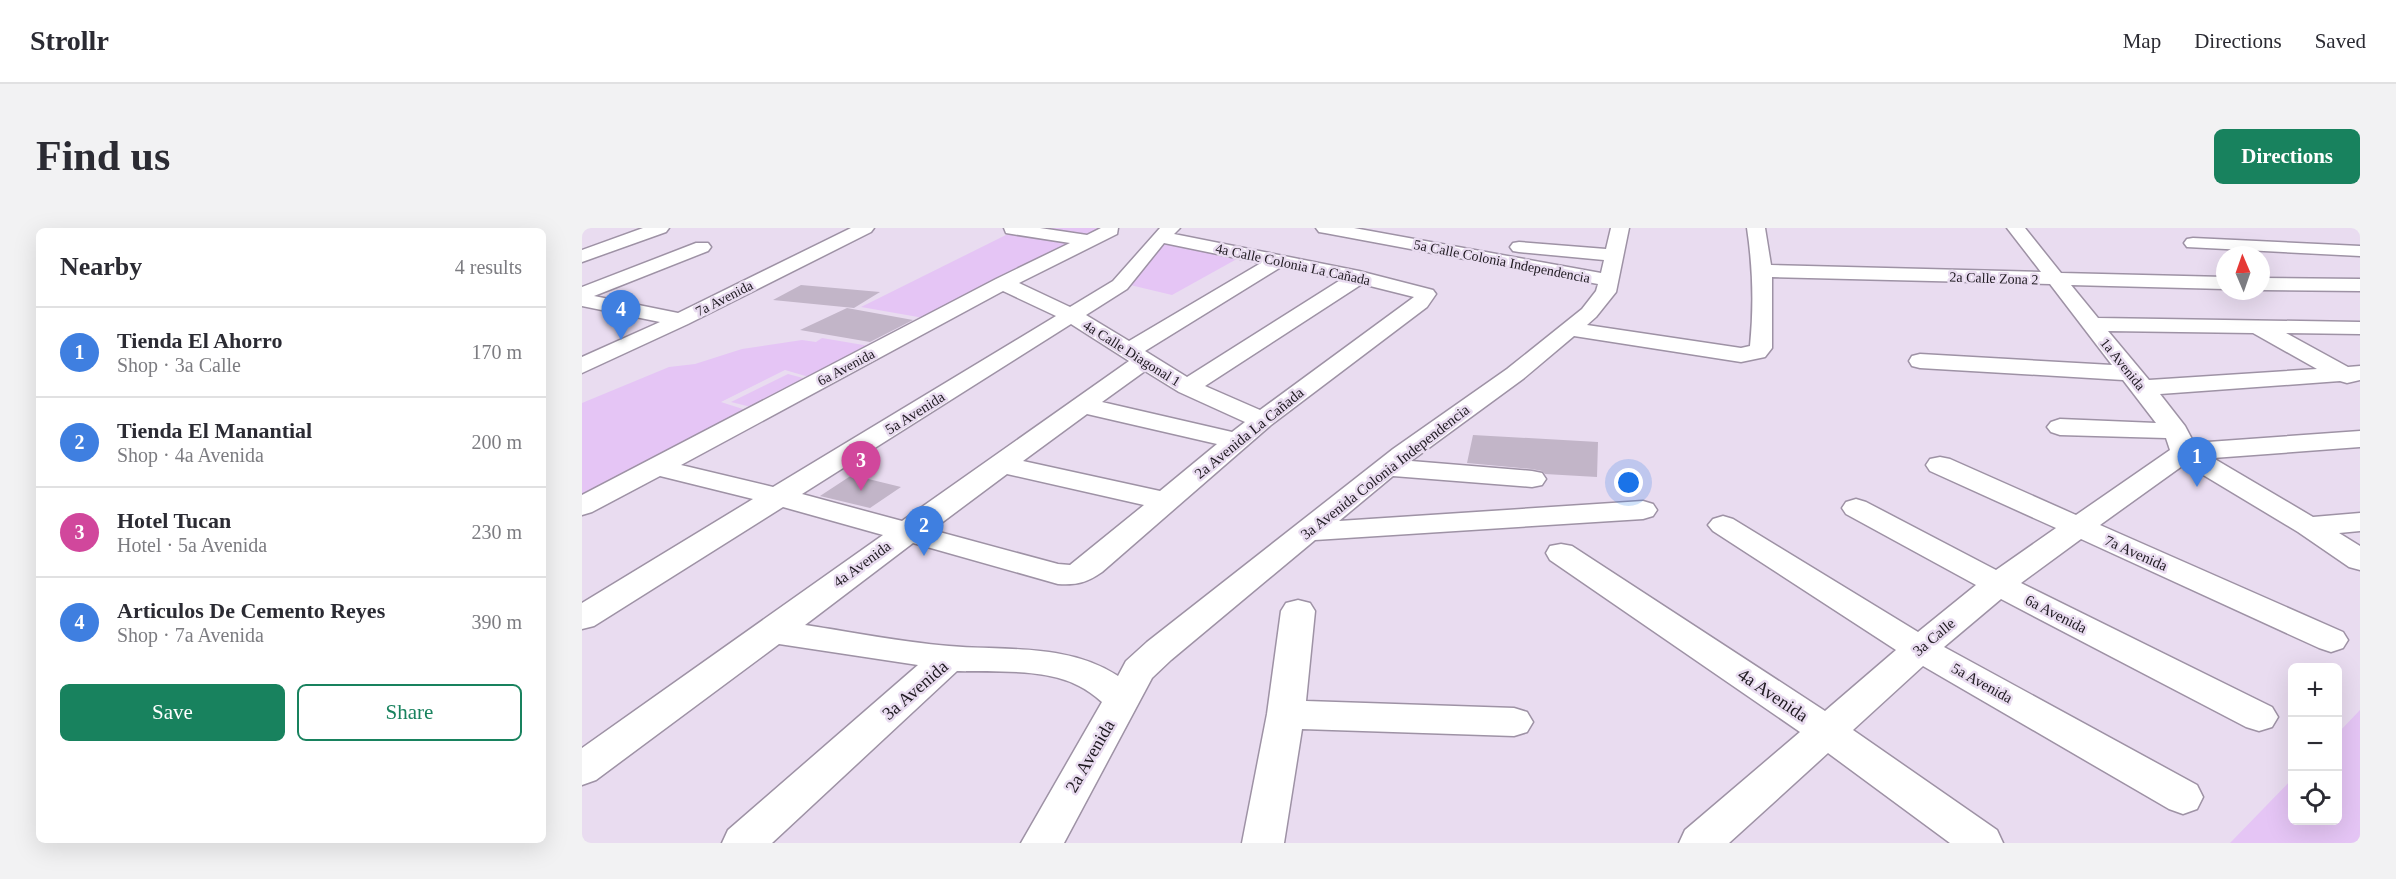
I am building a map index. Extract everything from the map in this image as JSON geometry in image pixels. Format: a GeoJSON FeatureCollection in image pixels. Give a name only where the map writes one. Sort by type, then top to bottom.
{"type":"FeatureCollection","features":[{"type":"Feature","properties":{"kind":"street"},"geometry":{"type":"LineString","coordinates":[[582,256],[660,228]]}},
{"type":"Feature","properties":{"kind":"street","name":"7a Avenida"},"geometry":{"type":"LineString","coordinates":[[582,366],[681,320],[865,228]]}},
{"type":"Feature","properties":{"kind":"street","name":"5a Calle Colonia Independencia"},"geometry":{"type":"LineString","coordinates":[[1325,228],[1611,268]]}},
{"type":"Feature","properties":{"kind":"street","name":"3a Avenida Colonia Independencia"},"geometry":{"type":"LineString","coordinates":[[1131,684],[1159,651],[1387,467],[1515,374],[1601,301],[1606,292],[1620,228]]}},
{"type":"Feature","properties":{"kind":"street"},"geometry":{"type":"LineString","coordinates":[[1568,329],[1741,355],[1757,352],[1761,348],[1765,303],[1764,271],[1756,228]]}},
{"type":"Feature","properties":{"kind":"street","name":"1a Avenida"},"geometry":{"type":"LineString","coordinates":[[2016,228],[2136,381],[2180,442]]}},
{"type":"Feature","properties":{"kind":"street"},"geometry":{"type":"LineString","coordinates":[[2277,228],[2303,248]]}},
{"type":"Feature","properties":{"kind":"street","name":"6a Avenida"},"geometry":{"type":"LineString","coordinates":[[582,506],[1003,283],[1101,235],[1012,229]]}},
{"type":"Feature","properties":{"kind":"street","name":"4a Calle Colonia La Cañada"},"geometry":{"type":"LineString","coordinates":[[1165,233],[1426,294]]}},
{"type":"Feature","properties":{"kind":"street","name":"5a Avenida"},"geometry":{"type":"LineString","coordinates":[[582,618],[1120,285],[1165,233]]}},
{"type":"Feature","properties":{"kind":"street"},"geometry":{"type":"LineString","coordinates":[[1364,234],[1611,268]]}},
{"type":"Feature","properties":{"kind":"street"},"geometry":{"type":"LineString","coordinates":[[582,242],[608,246]]}},
{"type":"Feature","properties":{"kind":"street"},"geometry":{"type":"LineString","coordinates":[[2193,243],[2360,251]]}},
{"type":"Feature","properties":{"kind":"street"},"geometry":{"type":"LineString","coordinates":[[582,294],[702,247]]}},
{"type":"Feature","properties":{"kind":"street","name":"4a Avenida"},"geometry":{"type":"LineString","coordinates":[[582,769],[1081,405],[1136,356],[1278,261]]}},
{"type":"Feature","properties":{"kind":"street","name":"2a Calle Zona 2"},"geometry":{"type":"LineString","coordinates":[[1764,271],[2216,283]]}},
{"type":"Feature","properties":{"kind":"street"},"geometry":{"type":"LineString","coordinates":[[1187,387],[1359,277]]}},
{"type":"Feature","properties":{"kind":"street","name":"4a Calle Diagonal 1"},"geometry":{"type":"LineString","coordinates":[[1003,283],[1071,315],[1187,387],[1262,420]]}},
{"type":"Feature","properties":{"kind":"street"},"geometry":{"type":"LineString","coordinates":[[2270,284],[2360,285]]}},
{"type":"Feature","properties":{"kind":"street","name":"2a Avenida La Cañada"},"geometry":{"type":"LineString","coordinates":[[906,532],[1058,574],[1076,575],[1091,566],[1262,420],[1420,303],[1426,294]]}},
{"type":"Feature","properties":{"kind":"street"},"geometry":{"type":"LineString","coordinates":[[582,300],[681,320]]}},
{"type":"Feature","properties":{"kind":"street"},"geometry":{"type":"LineString","coordinates":[[2090,324],[2360,328]]}},
{"type":"Feature","properties":{"kind":"street"},"geometry":{"type":"LineString","coordinates":[[2258,326],[2355,377]]}},
{"type":"Feature","properties":{"kind":"street"},"geometry":{"type":"LineString","coordinates":[[1920,361],[2136,381],[2355,377]]}},
{"type":"Feature","properties":{"kind":"street"},"geometry":{"type":"LineString","coordinates":[[1081,405],[1237,441]]}},
{"type":"Feature","properties":{"kind":"street"},"geometry":{"type":"LineString","coordinates":[[2060,427],[2180,442],[2360,440]]}},
{"type":"Feature","properties":{"kind":"street"},"geometry":{"type":"LineString","coordinates":[[2180,442],[2308,526],[2347,543],[2360,560]]}},
{"type":"Feature","properties":{"kind":"street","name":"3a Calle"},"geometry":{"type":"LineString","coordinates":[[1700,843],[1920,649],[1998,584],[2080,527],[2180,442]]}},
{"type":"Feature","properties":{"kind":"street"},"geometry":{"type":"LineString","coordinates":[[1000,464],[1165,501]]}},
{"type":"Feature","properties":{"kind":"street","name":"7a Avenida"},"geometry":{"type":"LineString","coordinates":[[1941,465],[2331,640]]}},
{"type":"Feature","properties":{"kind":"street"},"geometry":{"type":"LineString","coordinates":[[657,466],[906,532]]}},
{"type":"Feature","properties":{"kind":"street"},"geometry":{"type":"LineString","coordinates":[[1387,467],[1532,479]]}},
{"type":"Feature","properties":{"kind":"street","name":"6a Avenida"},"geometry":{"type":"LineString","coordinates":[[1856,508],[1998,584],[2259,717]]}},
{"type":"Feature","properties":{"kind":"street"},"geometry":{"type":"LineString","coordinates":[[1306,532],[1643,510]]}},
{"type":"Feature","properties":{"kind":"street"},"geometry":{"type":"LineString","coordinates":[[2308,526],[2360,522]]}},
{"type":"Feature","properties":{"kind":"street","name":"5a Avenida"},"geometry":{"type":"LineString","coordinates":[[1723,525],[1920,649],[2183,797]]}},
{"type":"Feature","properties":{"kind":"street","name":"4a Avenida"},"geometry":{"type":"LineString","coordinates":[[1561,553],[1828,732],[1982,843]]}},
{"type":"Feature","properties":{"kind":"street"},"geometry":{"type":"LineString","coordinates":[[1263,843],[1286,714],[1298,611]]}},
{"type":"Feature","properties":{"kind":"street"},"geometry":{"type":"LineString","coordinates":[[770,632],[950,658]]}},
{"type":"Feature","properties":{"kind":"street","name":"3a Avenida"},"geometry":{"type":"LineString","coordinates":[[743,843],[950,658],[1019,660],[1059,666],[1091,676],[1131,684]]}},
{"type":"Feature","properties":{"kind":"street","name":"2a Avenida"},"geometry":{"type":"LineString","coordinates":[[1042,843],[1131,684]]}},
{"type":"Feature","properties":{"kind":"street"},"geometry":{"type":"LineString","coordinates":[[1286,714],[1514,722]]}},
{"type":"Feature","properties":{"kind":"shaded area"},"geometry":{"type":"Polygon","coordinates":[[[1020,228],[1112,228],[941,321],[861,307],[1020,228]]]}},
{"type":"Feature","properties":{"kind":"shaded area"},"geometry":{"type":"Polygon","coordinates":[[[1160,238],[1244,255],[1172,295],[1126,284],[1160,238]]]}},
{"type":"Feature","properties":{"kind":"shaded area"},"geometry":{"type":"Polygon","coordinates":[[[822,338],[887,349],[826,382],[785,370],[721,402],[749,411],[704,431],[582,495],[582,403],[669,367],[695,364],[742,349],[802,340],[816,342],[822,338]]]}},
{"type":"Feature","properties":{"kind":"shaded area"},"geometry":{"type":"Polygon","coordinates":[[[788,374],[814,381],[759,409],[731,402],[788,374]]]}},
{"type":"Feature","properties":{"kind":"shaded area"},"geometry":{"type":"Polygon","coordinates":[[[2360,710],[2360,843],[2230,843],[2288,783],[2288,825],[2342,825],[2342,729],[2360,710]]]}},
{"type":"Feature","properties":{"kind":"building"},"geometry":{"type":"Polygon","coordinates":[[[801,285],[880,292],[854,308],[773,300],[801,285]]]}},
{"type":"Feature","properties":{"kind":"building"},"geometry":{"type":"Polygon","coordinates":[[[847,308],[913,320],[870,342],[800,330],[847,308]]]}},
{"type":"Feature","properties":{"kind":"building"},"geometry":{"type":"Polygon","coordinates":[[[1473,435],[1598,442],[1597,477],[1545,474],[1532,469],[1467,463],[1473,435]]]}},
{"type":"Feature","properties":{"kind":"building"},"geometry":{"type":"Polygon","coordinates":[[[852,475],[901,487],[870,508],[820,496],[852,475]]]}},
{"type":"Feature","properties":{"kind":"place","name":"Articulos De Cemento Reyes"},"geometry":{"type":"Point","coordinates":[621,340]}},
{"type":"Feature","properties":{"kind":"place","name":"Tienda El Ahorro"},"geometry":{"type":"Point","coordinates":[2197,487]}},
{"type":"Feature","properties":{"kind":"place","name":"Hotel Tucan"},"geometry":{"type":"Point","coordinates":[861,491]}},
{"type":"Feature","properties":{"kind":"place","name":"Tienda El Manantial"},"geometry":{"type":"Point","coordinates":[924,556]}}]}
